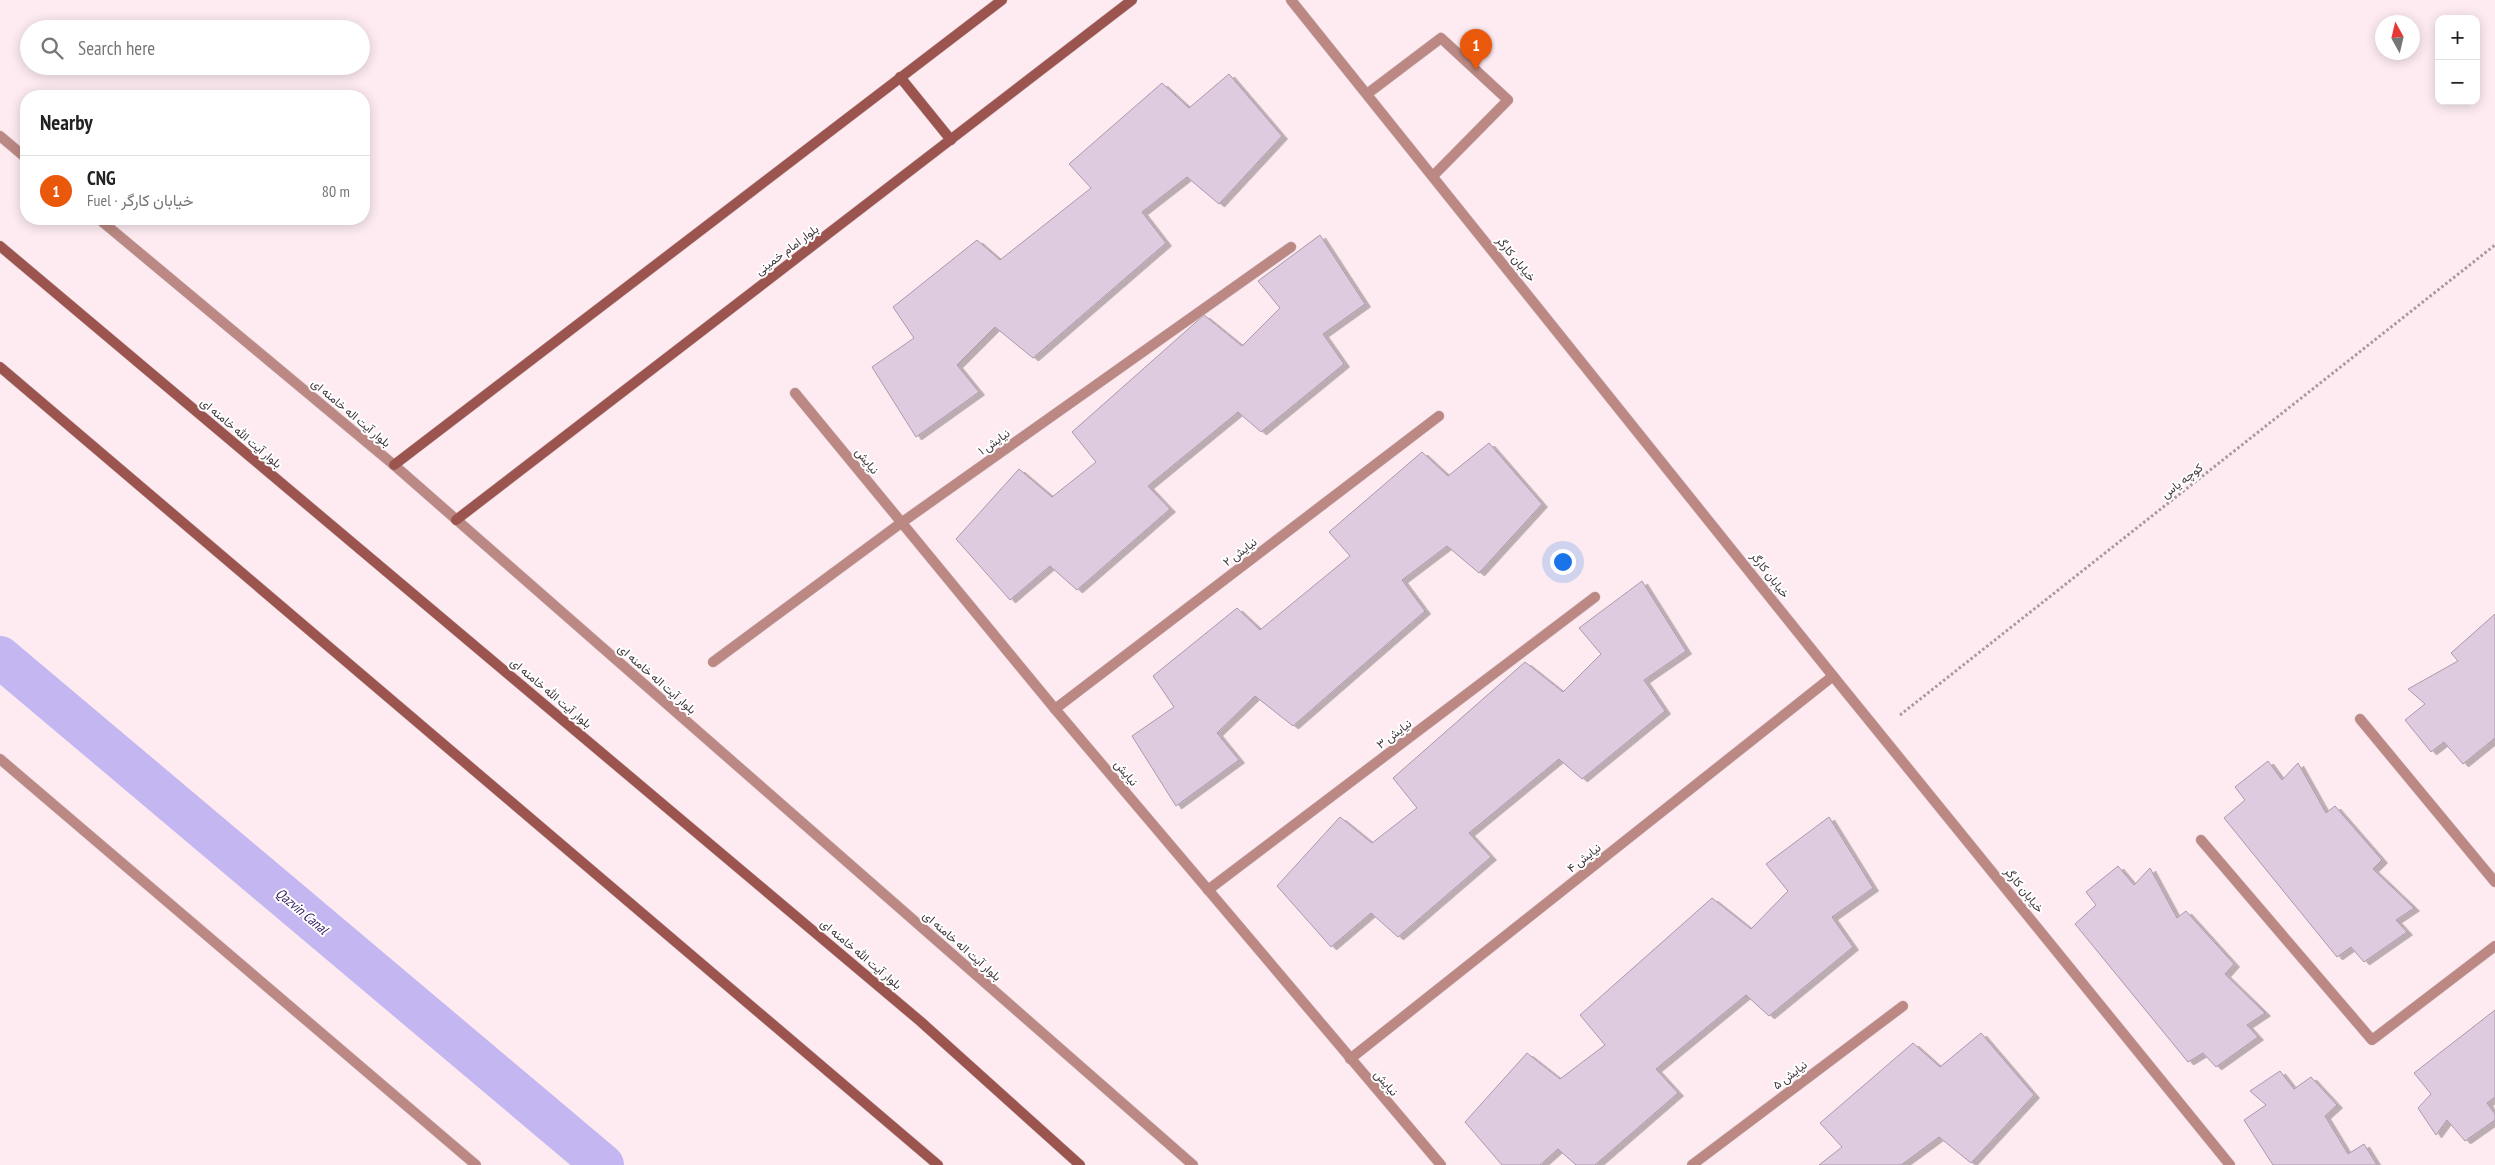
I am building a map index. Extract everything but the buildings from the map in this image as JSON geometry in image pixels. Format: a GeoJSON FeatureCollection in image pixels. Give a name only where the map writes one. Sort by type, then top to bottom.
{"type":"FeatureCollection","features":[{"type":"Feature","properties":{"kind":"main road"},"geometry":{"type":"LineString","coordinates":[[394,465],[1002,0]]}},
{"type":"Feature","properties":{"kind":"main road","name":"بلوار امام خمینی"},"geometry":{"type":"LineString","coordinates":[[456,520],[1132,0]]}},
{"type":"Feature","properties":{"kind":"main road"},"geometry":{"type":"LineString","coordinates":[[900,77],[951,140]]}},
{"type":"Feature","properties":{"kind":"main road","name":"بلوار آیت الله خامنه ای"},"geometry":{"type":"LineString","coordinates":[[0,246],[920,1021],[1080,1165]]}},
{"type":"Feature","properties":{"kind":"main road"},"geometry":{"type":"LineString","coordinates":[[0,367],[938,1165]]}},
{"type":"Feature","properties":{"kind":"street","name":"خیابان کارگر"},"geometry":{"type":"LineString","coordinates":[[1291,0],[1833,676],[1880,730],[2230,1165]]}},
{"type":"Feature","properties":{"kind":"street"},"geometry":{"type":"LineString","coordinates":[[1367,94],[1441,38],[1508,100],[1433,176]]}},
{"type":"Feature","properties":{"kind":"street"},"geometry":{"type":"LineString","coordinates":[[0,136],[20,153]]}},
{"type":"Feature","properties":{"kind":"street","name":"بلوار آیت اله خامنه ای"},"geometry":{"type":"LineString","coordinates":[[106,225],[394,465],[1193,1165]]}},
{"type":"Feature","properties":{"kind":"street","name":"نیایش ۱"},"geometry":{"type":"LineString","coordinates":[[713,662],[901,523],[1291,247]]}},
{"type":"Feature","properties":{"kind":"street","name":"نیایش"},"geometry":{"type":"LineString","coordinates":[[795,394],[1055,709],[1441,1165]]}},
{"type":"Feature","properties":{"kind":"street","name":"نیایش ۲"},"geometry":{"type":"LineString","coordinates":[[1055,709],[1439,416]]}},
{"type":"Feature","properties":{"kind":"street","name":"نیایش ۳"},"geometry":{"type":"LineString","coordinates":[[1208,890],[1595,597]]}},
{"type":"Feature","properties":{"kind":"street","name":"نیایش ۴"},"geometry":{"type":"LineString","coordinates":[[1350,1059],[1833,676]]}},
{"type":"Feature","properties":{"kind":"street"},"geometry":{"type":"LineString","coordinates":[[2360,719],[2495,882]]}},
{"type":"Feature","properties":{"kind":"street"},"geometry":{"type":"LineString","coordinates":[[0,759],[476,1165]]}},
{"type":"Feature","properties":{"kind":"street"},"geometry":{"type":"LineString","coordinates":[[2201,840],[2372,1040],[2495,946]]}},
{"type":"Feature","properties":{"kind":"street","name":"نیایش ۵"},"geometry":{"type":"LineString","coordinates":[[1692,1165],[1903,1006]]}},
{"type":"Feature","properties":{"kind":"path","name":"کوچه یاس"},"geometry":{"type":"LineString","coordinates":[[1880,730],[2495,245]]}},
{"type":"Feature","properties":{"kind":"waterway","name":"Qazvin Canal"},"geometry":{"type":"LineString","coordinates":[[0,657],[603,1165]]}},
{"type":"Feature","properties":{"kind":"place","name":"CNG"},"geometry":{"type":"Point","coordinates":[1476,70]}}]}
